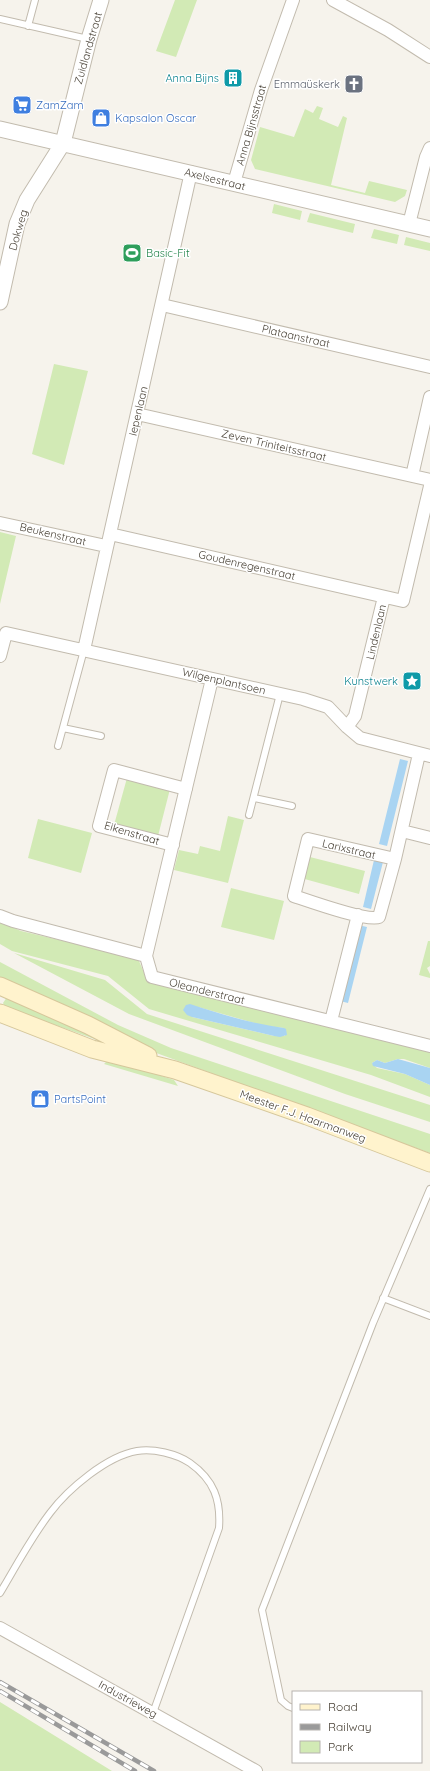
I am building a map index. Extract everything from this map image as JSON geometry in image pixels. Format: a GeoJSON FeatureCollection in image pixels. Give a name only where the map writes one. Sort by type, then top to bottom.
{"type":"FeatureCollection","features":[{"type":"Feature","properties":{"kind":"main road","name":"Meester F.J. Haarmanweg"},"geometry":{"type":"LineString","coordinates":[[0,986],[88,1026],[175,1070]]}},
{"type":"Feature","properties":{"kind":"main road","name":"Meester F.J. Haarmanweg"},"geometry":{"type":"LineString","coordinates":[[0,1013],[92,1049],[175,1070],[307,1116],[430,1163]]}},
{"type":"Feature","properties":{"kind":"street","name":"Zuidlandstraat"},"geometry":{"type":"LineString","coordinates":[[63,143],[89,40],[102,0]]}},
{"type":"Feature","properties":{"kind":"street","name":"Anna Bijnsstraat"},"geometry":{"type":"LineString","coordinates":[[234,183],[261,90],[293,0]]}},
{"type":"Feature","properties":{"kind":"street"},"geometry":{"type":"LineString","coordinates":[[333,0],[388,30],[430,57]]}},
{"type":"Feature","properties":{"kind":"street","name":"Axelsestraat"},"geometry":{"type":"LineString","coordinates":[[0,129],[191,172],[430,229]]}},
{"type":"Feature","properties":{"kind":"street","name":"Dokweg"},"geometry":{"type":"LineString","coordinates":[[0,302],[4,264],[17,224],[27,200],[63,143]]}},
{"type":"Feature","properties":{"kind":"street"},"geometry":{"type":"LineString","coordinates":[[409,224],[426,157],[430,148]]}},
{"type":"Feature","properties":{"kind":"street","name":"Iepenlaan"},"geometry":{"type":"LineString","coordinates":[[84,650],[106,546],[110,534],[191,172]]}},
{"type":"Feature","properties":{"kind":"street","name":"Plataanstraat"},"geometry":{"type":"LineString","coordinates":[[162,305],[430,367]]}},
{"type":"Feature","properties":{"kind":"street"},"geometry":{"type":"LineString","coordinates":[[430,397],[412,476],[430,480]]}},
{"type":"Feature","properties":{"kind":"street","name":"Zeven Triniteitsstraat"},"geometry":{"type":"LineString","coordinates":[[137,414],[412,476]]}},
{"type":"Feature","properties":{"kind":"street","name":"Lindenlaan"},"geometry":{"type":"LineString","coordinates":[[346,727],[355,716],[384,597],[403,601],[430,486]]}},
{"type":"Feature","properties":{"kind":"street","name":"Beukenstraat"},"geometry":{"type":"LineString","coordinates":[[0,522],[106,546]]}},
{"type":"Feature","properties":{"kind":"street","name":"Goudenregenstraat"},"geometry":{"type":"LineString","coordinates":[[110,534],[384,597]]}},
{"type":"Feature","properties":{"kind":"street","name":"Wilgenplantsoen"},"geometry":{"type":"LineString","coordinates":[[0,656],[6,633],[280,694],[328,707],[346,727],[360,738],[425,755]]}},
{"type":"Feature","properties":{"kind":"street","name":"Eikenstraat"},"geometry":{"type":"LineString","coordinates":[[146,956],[212,679]]}},
{"type":"Feature","properties":{"kind":"street","name":"Larixstraat"},"geometry":{"type":"LineString","coordinates":[[395,859],[308,840],[294,896],[358,916],[374,919],[379,917],[395,859],[402,831],[425,755]]}},
{"type":"Feature","properties":{"kind":"street","name":"Eikenstraat"},"geometry":{"type":"LineString","coordinates":[[173,845],[100,826],[114,770],[186,789]]}},
{"type":"Feature","properties":{"kind":"street"},"geometry":{"type":"LineString","coordinates":[[402,831],[430,838]]}},
{"type":"Feature","properties":{"kind":"street"},"geometry":{"type":"LineString","coordinates":[[0,916],[13,921],[146,956]]}},
{"type":"Feature","properties":{"kind":"street"},"geometry":{"type":"LineString","coordinates":[[331,1021],[358,916]]}},
{"type":"Feature","properties":{"kind":"street","name":"Oleanderstraat"},"geometry":{"type":"LineString","coordinates":[[146,956],[152,977],[430,1046]]}},
{"type":"Feature","properties":{"kind":"street","name":"Industrieweg"},"geometry":{"type":"LineString","coordinates":[[0,1628],[256,1771]]}},
{"type":"Feature","properties":{"kind":"lane"},"geometry":{"type":"LineString","coordinates":[[28,26],[34,0]]}},
{"type":"Feature","properties":{"kind":"lane"},"geometry":{"type":"LineString","coordinates":[[0,19],[89,40]]}},
{"type":"Feature","properties":{"kind":"lane"},"geometry":{"type":"LineString","coordinates":[[58,746],[84,650]]}},
{"type":"Feature","properties":{"kind":"lane"},"geometry":{"type":"LineString","coordinates":[[249,815],[280,694]]}},
{"type":"Feature","properties":{"kind":"lane"},"geometry":{"type":"LineString","coordinates":[[63,728],[101,736]]}},
{"type":"Feature","properties":{"kind":"lane"},"geometry":{"type":"LineString","coordinates":[[254,798],[292,806]]}},
{"type":"Feature","properties":{"kind":"lane"},"geometry":{"type":"LineString","coordinates":[[292,1708],[281,1700],[262,1610],[383,1298],[430,1189]]}},
{"type":"Feature","properties":{"kind":"lane"},"geometry":{"type":"LineString","coordinates":[[383,1298],[430,1316]]}},
{"type":"Feature","properties":{"kind":"lane"},"geometry":{"type":"LineString","coordinates":[[0,1593],[50,1512],[70,1491],[99,1468],[122,1456],[138,1451],[159,1452],[184,1460],[200,1470],[214,1490],[220,1512],[219,1528],[153,1713]]}},
{"type":"Feature","properties":{"kind":"green space"},"geometry":{"type":"Polygon","coordinates":[[[175,0],[197,0],[176,57],[156,51],[175,0]]]}},
{"type":"Feature","properties":{"kind":"green space"},"geometry":{"type":"Polygon","coordinates":[[[317,106],[323,108],[319,119],[338,127],[343,116],[347,118],[331,185],[365,193],[369,181],[407,190],[405,196],[395,202],[255,169],[251,160],[260,127],[294,137],[305,109],[313,113],[317,106]]]}},
{"type":"Feature","properties":{"kind":"green space"},"geometry":{"type":"Polygon","coordinates":[[[274,204],[302,211],[300,220],[272,213],[274,204]]]}},
{"type":"Feature","properties":{"kind":"green space"},"geometry":{"type":"Polygon","coordinates":[[[310,213],[355,224],[353,233],[307,222],[310,213]]]}},
{"type":"Feature","properties":{"kind":"green space"},"geometry":{"type":"Polygon","coordinates":[[[374,229],[399,235],[397,244],[371,238],[374,229]]]}},
{"type":"Feature","properties":{"kind":"green space"},"geometry":{"type":"Polygon","coordinates":[[[406,237],[430,243],[430,251],[404,245],[406,237]]]}},
{"type":"Feature","properties":{"kind":"green space"},"geometry":{"type":"Polygon","coordinates":[[[54,364],[88,371],[64,465],[32,454],[54,364]]]}},
{"type":"Feature","properties":{"kind":"green space"},"geometry":{"type":"Polygon","coordinates":[[[0,532],[16,536],[0,604],[0,532]]]}},
{"type":"Feature","properties":{"kind":"green space"},"geometry":{"type":"Polygon","coordinates":[[[127,778],[170,789],[158,836],[114,825],[127,778]]]}},
{"type":"Feature","properties":{"kind":"green space"},"geometry":{"type":"Polygon","coordinates":[[[228,816],[244,820],[228,883],[174,870],[179,850],[198,854],[200,846],[220,851],[228,816]]]}},
{"type":"Feature","properties":{"kind":"green space"},"geometry":{"type":"Polygon","coordinates":[[[38,819],[92,833],[81,873],[28,858],[38,819]]]}},
{"type":"Feature","properties":{"kind":"green space"},"geometry":{"type":"Polygon","coordinates":[[[306,856],[365,871],[359,894],[301,878],[306,856]]]}},
{"type":"Feature","properties":{"kind":"green space"},"geometry":{"type":"Polygon","coordinates":[[[231,888],[284,901],[274,940],[221,927],[231,888]]]}},
{"type":"Feature","properties":{"kind":"green space"},"geometry":{"type":"Polygon","coordinates":[[[0,922],[21,931],[136,958],[139,961],[148,982],[430,1052],[430,1068],[404,1059],[398,1059],[385,1063],[377,1060],[372,1063],[377,1068],[405,1074],[430,1085],[430,1097],[371,1075],[149,1009],[108,976],[12,951],[0,944],[0,922]],[[198,1007],[192,1017],[274,1036],[285,1036],[284,1028],[265,1026],[198,1007]]]}},
{"type":"Feature","properties":{"kind":"green space"},"geometry":{"type":"Polygon","coordinates":[[[428,941],[430,941],[430,966],[427,968],[430,978],[419,975],[428,941]]]}},
{"type":"Feature","properties":{"kind":"green space"},"geometry":{"type":"Polygon","coordinates":[[[14,953],[105,980],[147,1014],[430,1105],[430,1122],[345,1094],[129,1014],[14,953]]]}},
{"type":"Feature","properties":{"kind":"green space"},"geometry":{"type":"Polygon","coordinates":[[[0,962],[118,1025],[171,1048],[430,1134],[430,1153],[140,1047],[0,982],[0,962]]]}},
{"type":"Feature","properties":{"kind":"green space"},"geometry":{"type":"Polygon","coordinates":[[[7,997],[11,997],[103,1042],[5,1007],[3,1003],[7,997]]]}},
{"type":"Feature","properties":{"kind":"green space"},"geometry":{"type":"Polygon","coordinates":[[[109,1059],[174,1080],[178,1086],[104,1064],[109,1059]]]}},
{"type":"Feature","properties":{"kind":"green space"},"geometry":{"type":"Polygon","coordinates":[[[0,1702],[112,1771],[0,1771],[0,1702]]]}},
{"type":"Feature","properties":{"kind":"water"},"geometry":{"type":"Polygon","coordinates":[[[400,759],[408,761],[387,846],[379,844],[400,759]]]}},
{"type":"Feature","properties":{"kind":"water"},"geometry":{"type":"Polygon","coordinates":[[[374,860],[383,862],[371,909],[363,907],[374,860]]]}},
{"type":"Feature","properties":{"kind":"water"},"geometry":{"type":"Polygon","coordinates":[[[358,925],[367,927],[348,1003],[340,1001],[358,925]]]}},
{"type":"Feature","properties":{"kind":"water"},"geometry":{"type":"Polygon","coordinates":[[[190,1004],[248,1021],[284,1028],[286,1029],[287,1035],[280,1037],[274,1036],[192,1017],[187,1015],[183,1010],[186,1005],[190,1004]]]}},
{"type":"Feature","properties":{"kind":"water"},"geometry":{"type":"Polygon","coordinates":[[[398,1059],[430,1068],[430,1085],[405,1074],[373,1066],[372,1063],[377,1060],[385,1063],[398,1059]]]}},
{"type":"Feature","properties":{"kind":"railway"},"geometry":{"type":"LineString","coordinates":[[0,1682],[154,1771]]}},
{"type":"Feature","properties":{"kind":"railway"},"geometry":{"type":"LineString","coordinates":[[0,1691],[135,1771]]}},
{"type":"Feature","properties":{"kind":"place","name":"Anna Bijns"},"geometry":{"type":"Point","coordinates":[233,78]}},
{"type":"Feature","properties":{"kind":"place","name":"Emmaüskerk"},"geometry":{"type":"Point","coordinates":[354,84]}},
{"type":"Feature","properties":{"kind":"place","name":"ZamZam"},"geometry":{"type":"Point","coordinates":[22,105]}},
{"type":"Feature","properties":{"kind":"place","name":"Kapsalon Oscar"},"geometry":{"type":"Point","coordinates":[101,118]}},
{"type":"Feature","properties":{"kind":"place","name":"Basic-Fit"},"geometry":{"type":"Point","coordinates":[132,253]}},
{"type":"Feature","properties":{"kind":"place","name":"Kunstwerk"},"geometry":{"type":"Point","coordinates":[412,681]}},
{"type":"Feature","properties":{"kind":"place","name":"PartsPoint"},"geometry":{"type":"Point","coordinates":[40,1099]}}]}
